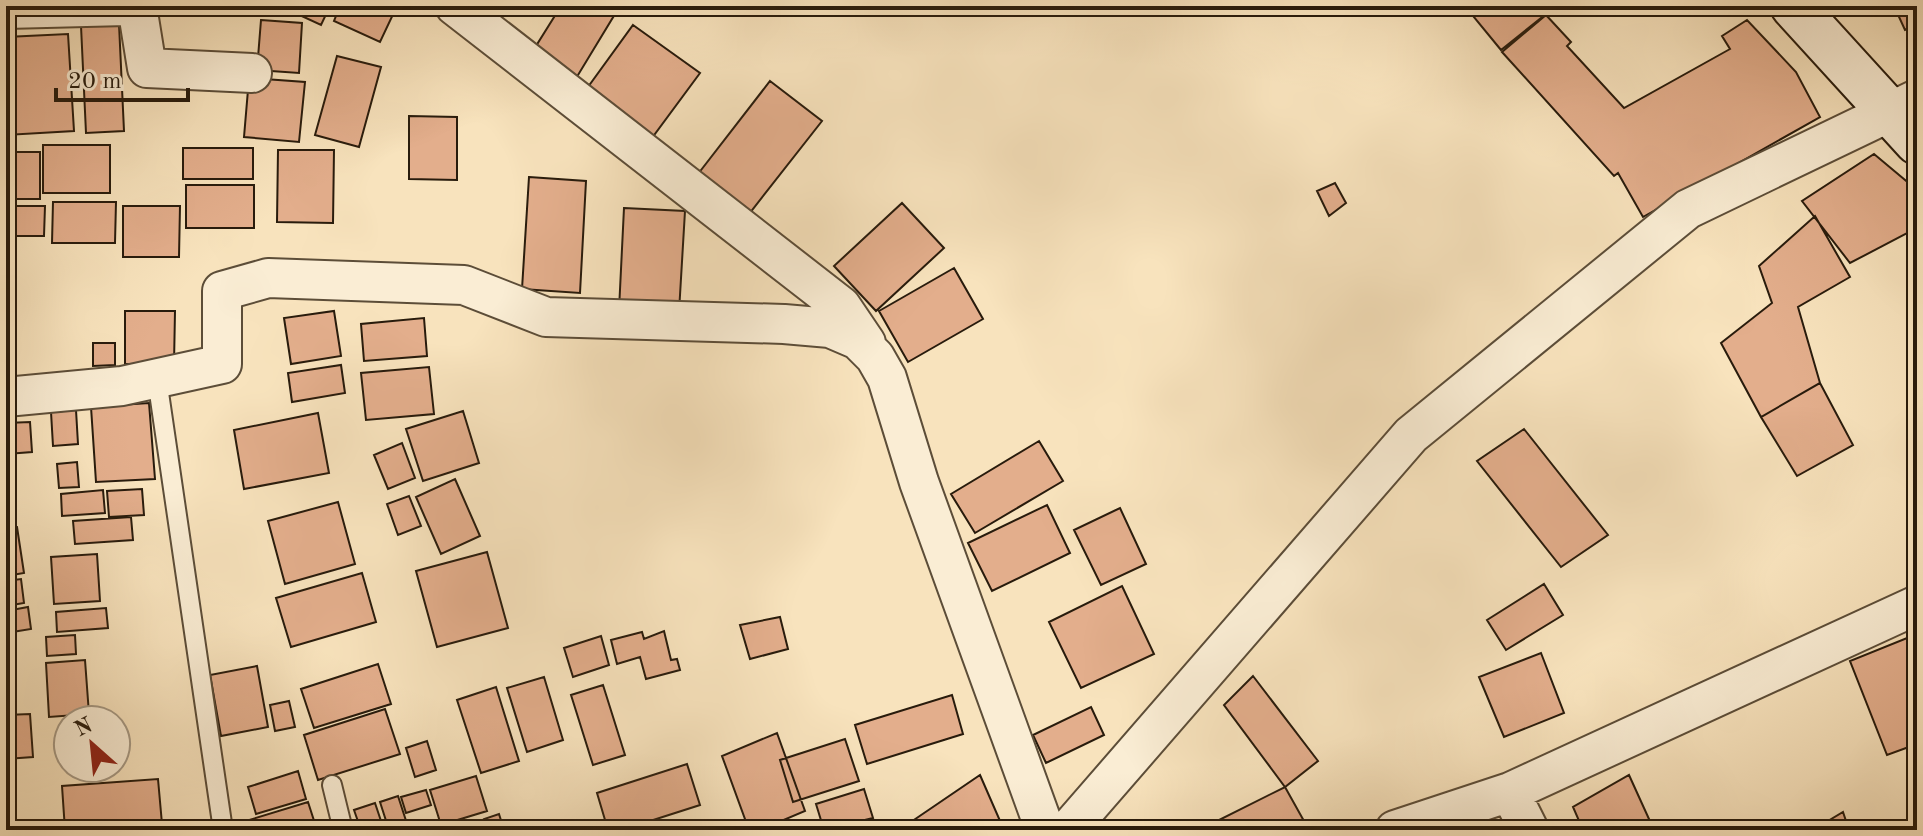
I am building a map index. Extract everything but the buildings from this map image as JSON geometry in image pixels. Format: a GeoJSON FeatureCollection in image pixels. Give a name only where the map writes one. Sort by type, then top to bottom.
{"type":"FeatureCollection","features":[{"type":"Feature","properties":{"kind":"main road"},"geometry":{"type":"LineString","coordinates":[[1793,6],[1908,118]]}},
{"type":"Feature","properties":{"kind":"street"},"geometry":{"type":"LineString","coordinates":[[6,9],[125,6]]}},
{"type":"Feature","properties":{"kind":"street"},"geometry":{"type":"LineString","coordinates":[[137,6],[147,68],[252,73]]}},
{"type":"Feature","properties":{"kind":"street"},"geometry":{"type":"LineString","coordinates":[[455,6],[841,306],[887,378],[919,482],[1045,830]]}},
{"type":"Feature","properties":{"kind":"street"},"geometry":{"type":"LineString","coordinates":[[1068,830],[1411,435],[1688,209],[1908,118]]}},
{"type":"Feature","properties":{"kind":"street"},"geometry":{"type":"LineString","coordinates":[[6,397],[122,386],[222,364],[222,291],[268,278],[464,285],[546,317],[830,328],[858,340],[875,357]]}},
{"type":"Feature","properties":{"kind":"street"},"geometry":{"type":"LineString","coordinates":[[1395,830],[1510,792],[1917,605]]}},
{"type":"Feature","properties":{"kind":"street"},"geometry":{"type":"LineString","coordinates":[[1510,792],[1529,830]]}},
{"type":"Feature","properties":{"kind":"lane"},"geometry":{"type":"LineString","coordinates":[[157,379],[223,830]]}},
{"type":"Feature","properties":{"kind":"lane"},"geometry":{"type":"LineString","coordinates":[[332,785],[343,830]]}}]}
